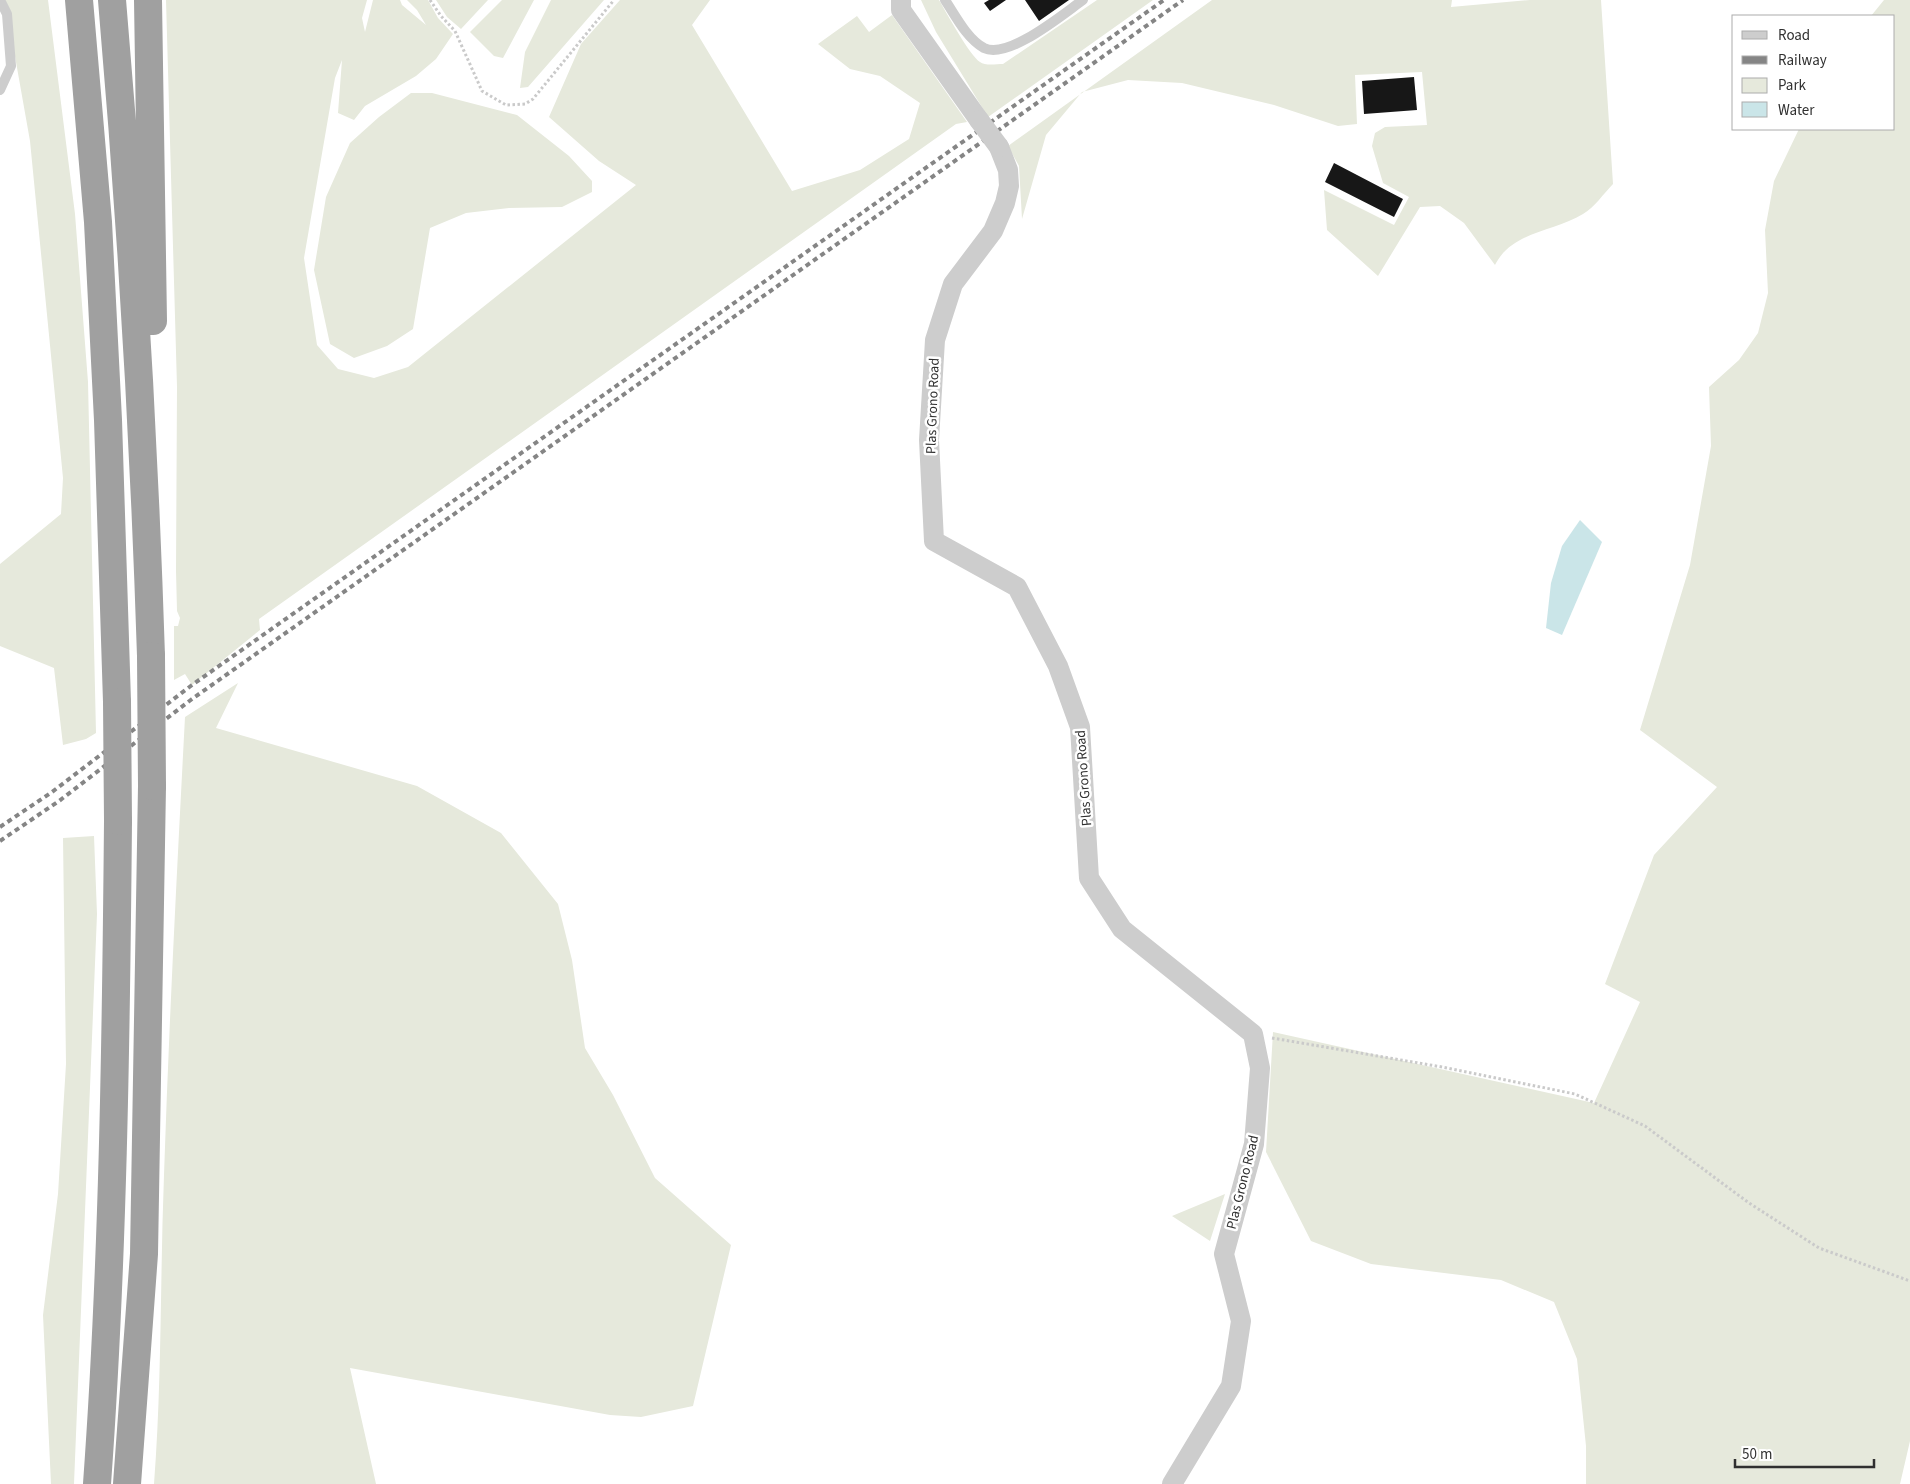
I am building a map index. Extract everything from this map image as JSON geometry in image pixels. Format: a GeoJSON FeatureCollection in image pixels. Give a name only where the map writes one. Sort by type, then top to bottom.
{"type":"FeatureCollection","features":[{"type":"Feature","properties":{"kind":"highway"},"geometry":{"type":"LineString","coordinates":[[62,0],[98,222]]}},
{"type":"Feature","properties":{"kind":"highway"},"geometry":{"type":"LineString","coordinates":[[79,0],[98,222],[108,420],[117,702],[118,821],[114,1146],[104,1391],[97,1484]]}},
{"type":"Feature","properties":{"kind":"highway"},"geometry":{"type":"LineString","coordinates":[[112,0],[132,262],[147,526],[151,656],[152,786],[144,1254],[127,1484]]}},
{"type":"Feature","properties":{"kind":"highway"},"geometry":{"type":"LineString","coordinates":[[147,526],[154,358],[148,0]]}},
{"type":"Feature","properties":{"kind":"street","name":"Plas Grono Road"},"geometry":{"type":"LineString","coordinates":[[901,0],[901,10],[999,147],[1008,170],[1009,186],[1005,203],[993,231],[953,284],[935,340],[929,440],[934,541],[1017,587],[1058,666],[1080,727],[1089,878],[1122,929],[1253,1034],[1260,1068],[1254,1144],[1224,1254],[1241,1320],[1231,1386],[1172,1484]]}},
{"type":"Feature","properties":{"kind":"lane"},"geometry":{"type":"LineString","coordinates":[[0,0],[7,14],[12,66],[0,90]]}},
{"type":"Feature","properties":{"kind":"lane"},"geometry":{"type":"LineString","coordinates":[[945,0],[971,36],[984,48],[994,50],[1006,48],[1029,37],[1082,0]]}},
{"type":"Feature","properties":{"kind":"path"},"geometry":{"type":"LineString","coordinates":[[430,0],[441,16],[456,31],[468,63],[482,91],[506,105],[525,104],[533,99],[614,0]]}},
{"type":"Feature","properties":{"kind":"path"},"geometry":{"type":"LineString","coordinates":[[1253,1034],[1442,1066],[1576,1094],[1645,1126],[1749,1204],[1819,1248],[1910,1280]]}},
{"type":"Feature","properties":{"kind":"green space"},"geometry":{"type":"Polygon","coordinates":[[[5,0],[48,0],[75,214],[88,382],[96,733],[86,739],[63,745],[54,668],[0,646],[0,564],[61,514],[63,478],[30,141],[5,0]]]}},
{"type":"Feature","properties":{"kind":"green space"},"geometry":{"type":"Polygon","coordinates":[[[166,0],[367,0],[362,18],[365,32],[373,0],[400,0],[402,5],[426,25],[417,10],[407,0],[428,0],[438,18],[453,34],[436,59],[416,76],[365,106],[354,120],[338,113],[342,60],[335,78],[304,258],[317,345],[338,369],[374,378],[408,367],[636,185],[599,161],[549,117],[581,44],[620,0],[710,0],[692,25],[792,191],[860,170],[909,139],[920,103],[880,76],[850,69],[818,44],[857,16],[869,32],[892,15],[967,122],[956,124],[259,619],[260,630],[192,685],[185,674],[174,680],[174,626],[178,626],[180,618],[177,611],[176,571],[177,387],[166,0]]]}},
{"type":"Feature","properties":{"kind":"green space"},"geometry":{"type":"Polygon","coordinates":[[[436,0],[488,0],[461,29],[447,17],[436,0]]]}},
{"type":"Feature","properties":{"kind":"green space"},"geometry":{"type":"Polygon","coordinates":[[[502,0],[534,0],[503,58],[494,56],[470,32],[502,0]]]}},
{"type":"Feature","properties":{"kind":"green space"},"geometry":{"type":"Polygon","coordinates":[[[551,0],[604,0],[528,87],[520,88],[525,52],[551,0]]]}},
{"type":"Feature","properties":{"kind":"green space"},"geometry":{"type":"Polygon","coordinates":[[[921,0],[939,0],[970,51],[982,63],[1003,64],[1097,0],[1153,0],[988,117],[936,32],[921,0]]]}},
{"type":"Feature","properties":{"kind":"green space"},"geometry":{"type":"Polygon","coordinates":[[[1212,0],[1452,0],[1451,7],[1530,0],[1601,0],[1613,184],[1587,211],[1572,220],[1534,234],[1512,245],[1502,254],[1495,265],[1464,223],[1440,206],[1420,207],[1378,276],[1327,230],[1324,190],[1394,225],[1409,197],[1383,183],[1372,146],[1375,133],[1385,127],[1427,125],[1422,72],[1355,75],[1357,124],[1338,126],[1274,105],[1182,83],[1128,80],[1084,91],[1212,0]]]}},
{"type":"Feature","properties":{"kind":"green space"},"geometry":{"type":"Polygon","coordinates":[[[1884,0],[1910,0],[1910,1441],[1900,1484],[1586,1484],[1586,1446],[1577,1359],[1554,1302],[1501,1280],[1371,1264],[1311,1241],[1266,1152],[1273,1032],[1594,1103],[1640,1002],[1605,984],[1654,855],[1717,787],[1640,730],[1690,565],[1711,446],[1709,387],[1739,360],[1758,333],[1768,293],[1765,230],[1774,181],[1799,130],[1895,130],[1895,15],[1872,15],[1884,0]]]}},
{"type":"Feature","properties":{"kind":"green space"},"geometry":{"type":"Polygon","coordinates":[[[411,93],[432,93],[517,115],[569,156],[592,181],[592,192],[562,207],[509,208],[466,213],[430,228],[413,329],[387,346],[354,358],[330,344],[314,270],[326,197],[350,143],[379,117],[411,93]]]}},
{"type":"Feature","properties":{"kind":"green space"},"geometry":{"type":"Polygon","coordinates":[[[1080,95],[1046,135],[1022,219],[1019,166],[1008,146],[1080,95]]]}},
{"type":"Feature","properties":{"kind":"green space"},"geometry":{"type":"Polygon","coordinates":[[[238,683],[216,728],[417,786],[501,833],[558,904],[572,960],[585,1048],[613,1095],[655,1178],[731,1245],[693,1406],[641,1417],[610,1415],[350,1368],[376,1484],[154,1484],[168,1060],[185,717],[238,683]]]}},
{"type":"Feature","properties":{"kind":"green space"},"geometry":{"type":"Polygon","coordinates":[[[94,836],[97,914],[74,1484],[51,1484],[43,1315],[58,1194],[66,1064],[63,838],[94,836]]]}},
{"type":"Feature","properties":{"kind":"green space"},"geometry":{"type":"Polygon","coordinates":[[[1225,1194],[1210,1241],[1172,1216],[1225,1194]]]}},
{"type":"Feature","properties":{"kind":"water"},"geometry":{"type":"Polygon","coordinates":[[[1580,520],[1602,542],[1562,635],[1546,628],[1551,583],[1562,546],[1580,520]]]}},
{"type":"Feature","properties":{"kind":"building"},"geometry":{"type":"Polygon","coordinates":[[[989,0],[1006,0],[990,11],[984,3],[989,0]]]}},
{"type":"Feature","properties":{"kind":"building"},"geometry":{"type":"Polygon","coordinates":[[[1025,0],[1069,0],[1039,21],[1025,0]]]}},
{"type":"Feature","properties":{"kind":"building"},"geometry":{"type":"Polygon","coordinates":[[[1414,77],[1417,110],[1364,114],[1362,81],[1414,77]]]}},
{"type":"Feature","properties":{"kind":"building"},"geometry":{"type":"Polygon","coordinates":[[[1334,163],[1403,199],[1394,217],[1325,182],[1334,163]]]}},
{"type":"Feature","properties":{"kind":"railway"},"geometry":{"type":"LineString","coordinates":[[0,827],[52,792],[192,685],[1164,0]]}},
{"type":"Feature","properties":{"kind":"railway"},"geometry":{"type":"LineString","coordinates":[[0,841],[59,801],[192,699],[1183,0]]}}]}
